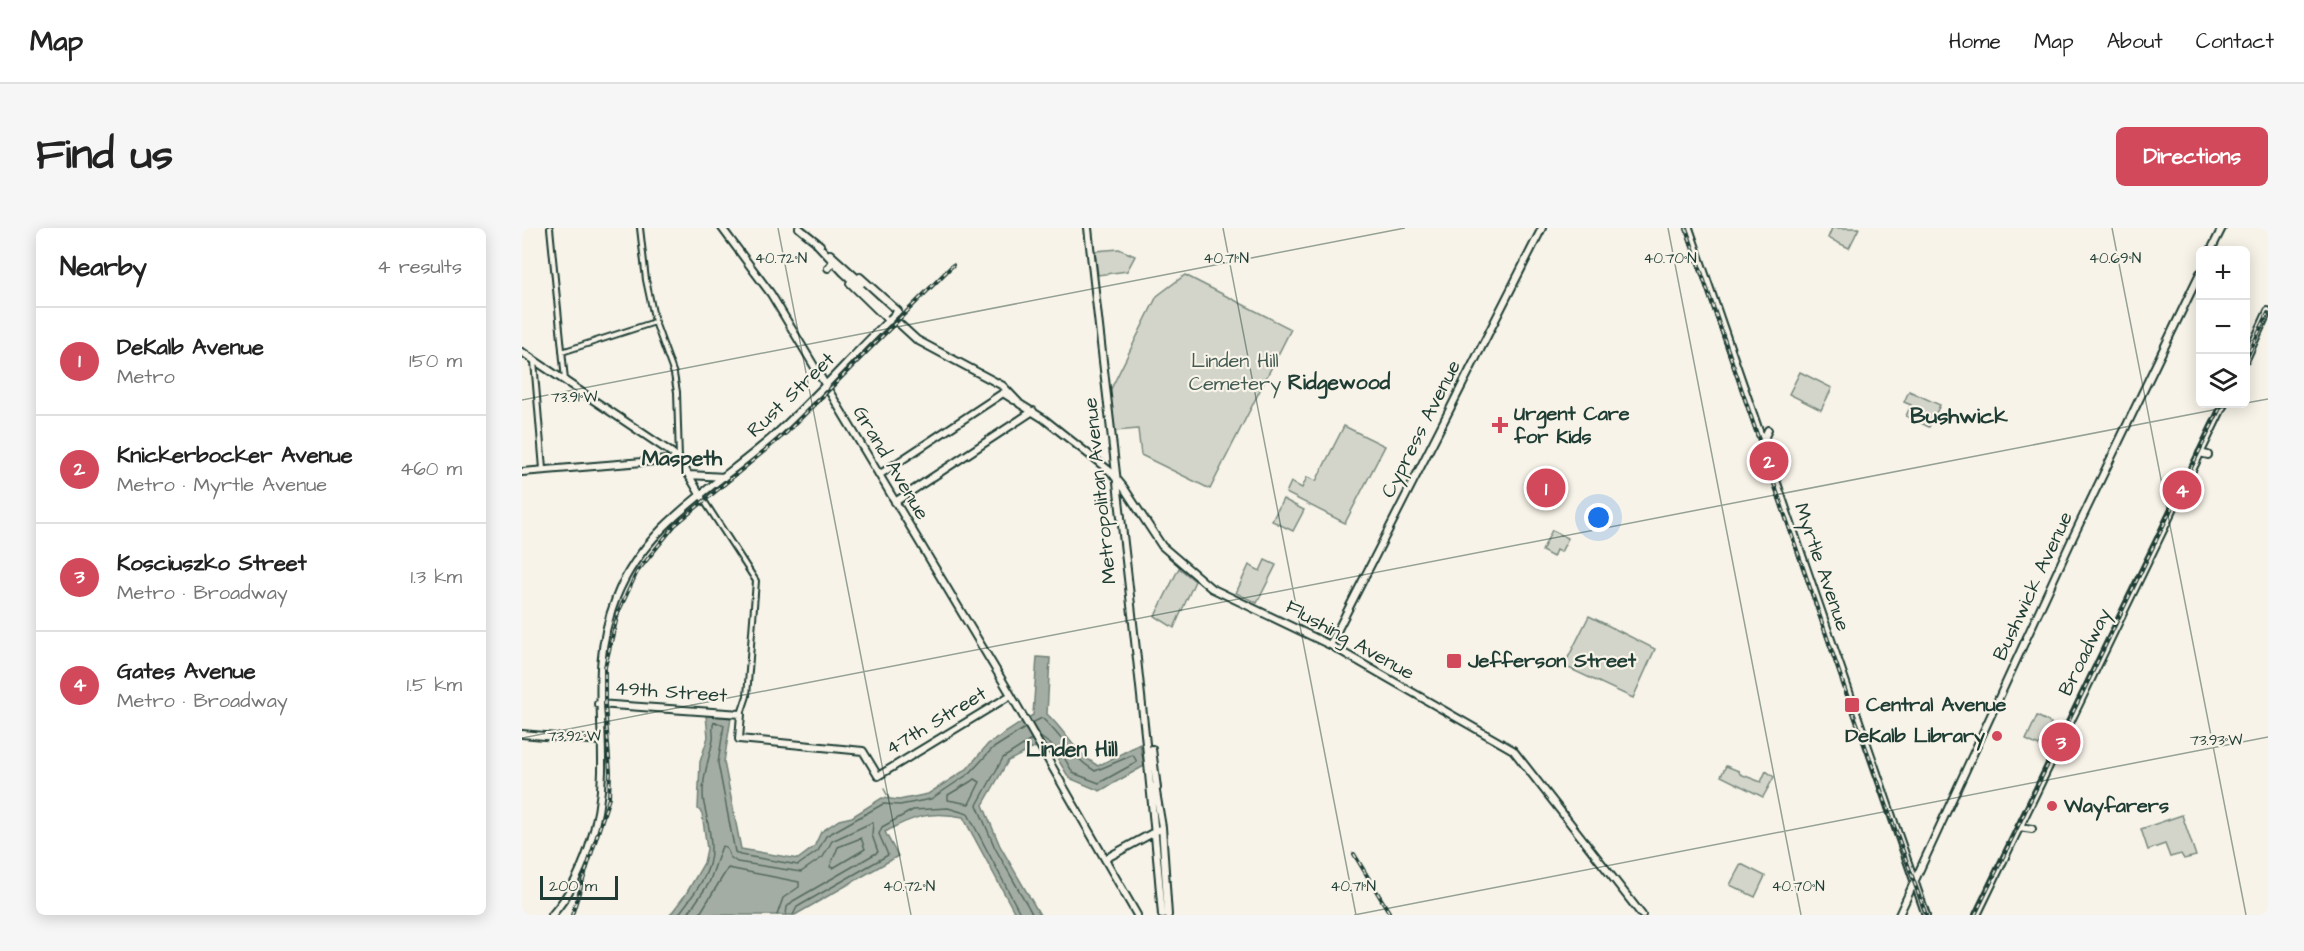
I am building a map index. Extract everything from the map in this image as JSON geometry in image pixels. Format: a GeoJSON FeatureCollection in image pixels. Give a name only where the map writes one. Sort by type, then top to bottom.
{"type":"FeatureCollection","features":[{"type":"Feature","properties":{"kind":"main road","name":"Grand Avenue"},"geometry":{"type":"LineString","coordinates":[[722,228],[763,284],[879,475],[1011,695],[1137,915]]}},
{"type":"Feature","properties":{"kind":"main road","name":"Flushing Avenue"},"geometry":{"type":"LineString","coordinates":[[799,228],[917,340],[1003,386],[1020,404],[1031,409]]}},
{"type":"Feature","properties":{"kind":"main road","name":"Metropolitan Avenue"},"geometry":{"type":"LineString","coordinates":[[1088,228],[1116,477],[1160,829],[1163,913]]}},
{"type":"Feature","properties":{"kind":"main road","name":"Cypress Avenue"},"geometry":{"type":"LineString","coordinates":[[1330,645],[1542,228]]}},
{"type":"Feature","properties":{"kind":"main road","name":"Myrtle Avenue"},"geometry":{"type":"LineString","coordinates":[[1689,228],[1926,915]]}},
{"type":"Feature","properties":{"kind":"main road"},"geometry":{"type":"LineString","coordinates":[[2213,246],[2222,228]]}},
{"type":"Feature","properties":{"kind":"main road"},"geometry":{"type":"LineString","coordinates":[[733,256],[739,251]]}},
{"type":"Feature","properties":{"kind":"main road"},"geometry":{"type":"LineString","coordinates":[[828,268],[837,263],[843,276],[890,320]]}},
{"type":"Feature","properties":{"kind":"main road","name":"Flushing Avenue"},"geometry":{"type":"LineString","coordinates":[[837,263],[916,335],[1007,385],[1031,409],[1116,477],[1162,546],[1202,581],[1216,591],[1330,645],[1513,750],[1642,915]]}},
{"type":"Feature","properties":{"kind":"main road","name":"Rust Street"},"geometry":{"type":"LineString","coordinates":[[552,915],[573,887],[593,829],[601,782],[599,668],[609,615],[625,577],[647,544],[667,522],[776,434],[897,312],[858,274],[837,263]]}},
{"type":"Feature","properties":{"kind":"main road"},"geometry":{"type":"LineString","coordinates":[[763,284],[770,279]]}},
{"type":"Feature","properties":{"kind":"main road","name":"Bushwick Avenue"},"geometry":{"type":"LineString","coordinates":[[1899,915],[2073,537],[2196,281]]}},
{"type":"Feature","properties":{"kind":"main road"},"geometry":{"type":"LineString","coordinates":[[2248,354],[2268,311]]}},
{"type":"Feature","properties":{"kind":"main road"},"geometry":{"type":"LineString","coordinates":[[522,352],[679,459],[701,496]]}},
{"type":"Feature","properties":{"kind":"main road"},"geometry":{"type":"LineString","coordinates":[[879,475],[1003,393],[1020,404]]}},
{"type":"Feature","properties":{"kind":"main road","name":"Broadway"},"geometry":{"type":"LineString","coordinates":[[1977,915],[2222,408]]}},
{"type":"Feature","properties":{"kind":"main road"},"geometry":{"type":"LineString","coordinates":[[895,502],[1031,409]]}},
{"type":"Feature","properties":{"kind":"main road"},"geometry":{"type":"LineString","coordinates":[[1762,442],[1768,430]]}},
{"type":"Feature","properties":{"kind":"main road"},"geometry":{"type":"LineString","coordinates":[[2200,453],[2210,452],[2204,444]]}},
{"type":"Feature","properties":{"kind":"main road"},"geometry":{"type":"LineString","coordinates":[[522,472],[679,459]]}},
{"type":"Feature","properties":{"kind":"main road"},"geometry":{"type":"LineString","coordinates":[[665,461],[689,475],[725,477]]}},
{"type":"Feature","properties":{"kind":"main road"},"geometry":{"type":"LineString","coordinates":[[710,476],[731,472]]}},
{"type":"Feature","properties":{"kind":"main road","name":"47th Street"},"geometry":{"type":"LineString","coordinates":[[741,714],[739,739],[862,751],[878,776],[1011,695]]}},
{"type":"Feature","properties":{"kind":"main road","name":"49th Street"},"geometry":{"type":"LineString","coordinates":[[598,704],[741,714]]}},
{"type":"Feature","properties":{"kind":"main road"},"geometry":{"type":"LineString","coordinates":[[522,734],[601,741]]}},
{"type":"Feature","properties":{"kind":"main road","name":"Metropolitan Avenue"},"geometry":{"type":"LineString","coordinates":[[1149,749],[1157,797],[1168,915]]}},
{"type":"Feature","properties":{"kind":"main road"},"geometry":{"type":"LineString","coordinates":[[2019,827],[2032,829]]}},
{"type":"Feature","properties":{"kind":"main road"},"geometry":{"type":"LineString","coordinates":[[1105,859],[1160,829]]}},
{"type":"Feature","properties":{"kind":"street"},"geometry":{"type":"LineString","coordinates":[[550,228],[565,381]]}},
{"type":"Feature","properties":{"kind":"street"},"geometry":{"type":"LineString","coordinates":[[640,228],[646,280],[655,322],[674,374],[677,392],[679,459]]}},
{"type":"Feature","properties":{"kind":"street"},"geometry":{"type":"LineString","coordinates":[[562,352],[655,322]]}},
{"type":"Feature","properties":{"kind":"street"},"geometry":{"type":"LineString","coordinates":[[534,360],[543,469]]}},
{"type":"Feature","properties":{"kind":"street"},"geometry":{"type":"LineString","coordinates":[[701,496],[756,581],[747,696],[741,714]]}},
{"type":"Feature","properties":{"kind":"green space"},"geometry":{"type":"Polygon","coordinates":[[[1832,228],[1859,228],[1849,248],[1828,238],[1832,228]]]}},
{"type":"Feature","properties":{"kind":"green space"},"geometry":{"type":"Polygon","coordinates":[[[1119,249],[1135,256],[1127,271],[1098,275],[1095,251],[1119,249]]]}},
{"type":"Feature","properties":{"kind":"green space","name":"Linden Hill Cemetery"},"geometry":{"type":"Polygon","coordinates":[[[1185,275],[1291,329],[1210,489],[1141,455],[1138,429],[1115,431],[1110,391],[1157,296],[1185,275]]]}},
{"type":"Feature","properties":{"kind":"green space"},"geometry":{"type":"Polygon","coordinates":[[[1800,372],[1832,388],[1821,410],[1789,394],[1800,372]]]}},
{"type":"Feature","properties":{"kind":"green space"},"geometry":{"type":"Polygon","coordinates":[[[1909,391],[1940,405],[1929,427],[1906,416],[1911,405],[1904,402],[1909,391]]]}},
{"type":"Feature","properties":{"kind":"green space"},"geometry":{"type":"Polygon","coordinates":[[[1344,426],[1385,446],[1345,523],[1286,493],[1291,482],[1302,488],[1307,477],[1316,481],[1344,426]]]}},
{"type":"Feature","properties":{"kind":"green space"},"geometry":{"type":"Polygon","coordinates":[[[1283,499],[1304,510],[1293,531],[1272,521],[1283,499]]]}},
{"type":"Feature","properties":{"kind":"green space"},"geometry":{"type":"Polygon","coordinates":[[[1552,530],[1568,538],[1561,552],[1556,550],[1553,557],[1542,551],[1552,530]]]}},
{"type":"Feature","properties":{"kind":"green space"},"geometry":{"type":"Polygon","coordinates":[[[1265,560],[1276,565],[1257,603],[1236,593],[1249,565],[1260,571],[1265,560]]]}},
{"type":"Feature","properties":{"kind":"green space"},"geometry":{"type":"Polygon","coordinates":[[[1179,568],[1195,581],[1174,628],[1155,616],[1179,568]]]}},
{"type":"Feature","properties":{"kind":"green space"},"geometry":{"type":"Polygon","coordinates":[[[1589,616],[1655,649],[1633,698],[1564,666],[1589,616]]]}},
{"type":"Feature","properties":{"kind":"green space"},"geometry":{"type":"Polygon","coordinates":[[[2037,716],[2051,723],[2044,737],[2053,741],[2052,746],[2042,741],[2039,746],[2026,740],[2037,716]]]}},
{"type":"Feature","properties":{"kind":"green space"},"geometry":{"type":"Polygon","coordinates":[[[1726,766],[1761,782],[1766,771],[1774,777],[1763,797],[1721,776],[1726,766]]]}},
{"type":"Feature","properties":{"kind":"green space"},"geometry":{"type":"Polygon","coordinates":[[[2182,815],[2196,856],[2184,859],[2181,854],[2170,857],[2165,844],[2148,850],[2141,829],[2182,815]]]}},
{"type":"Feature","properties":{"kind":"green space"},"geometry":{"type":"Polygon","coordinates":[[[1741,864],[1765,876],[1755,897],[1730,885],[1741,864]]]}},
{"type":"Feature","properties":{"kind":"water"},"geometry":{"type":"Polygon","coordinates":[[[1037,657],[1050,658],[1047,714],[1076,748],[1098,766],[1140,744],[1144,766],[1100,791],[1069,778],[1056,756],[1054,757],[1040,741],[1036,747],[1008,761],[983,805],[1000,846],[1040,915],[1016,915],[963,817],[940,814],[912,819],[885,832],[898,856],[795,915],[670,915],[686,894],[704,863],[707,849],[702,813],[698,809],[700,762],[708,737],[706,715],[731,718],[724,762],[741,849],[798,859],[814,847],[821,832],[839,820],[852,817],[882,798],[899,800],[928,794],[967,769],[988,744],[1033,715],[1037,657]]]}},
{"type":"Feature","properties":{"kind":"waterway"},"geometry":{"type":"LineString","coordinates":[[884,789],[889,798]]}},
{"type":"Feature","properties":{"kind":"railway"},"geometry":{"type":"LineString","coordinates":[[1686,228],[1848,698],[1926,915]]}},
{"type":"Feature","properties":{"kind":"railway"},"geometry":{"type":"LineString","coordinates":[[572,915],[609,798],[605,667],[618,613],[637,572],[675,525],[786,433],[953,265]]}},
{"type":"Feature","properties":{"kind":"railway"},"geometry":{"type":"LineString","coordinates":[[2248,354],[2268,313]]}},
{"type":"Feature","properties":{"kind":"railway"},"geometry":{"type":"LineString","coordinates":[[1975,915],[2220,408]]}},
{"type":"Feature","properties":{"kind":"railway"},"geometry":{"type":"LineString","coordinates":[[1354,854],[1389,912]]}},
{"type":"Feature","properties":{"kind":"place","name":"Urgent Care for Kids"},"geometry":{"type":"Point","coordinates":[1500,425]}},
{"type":"Feature","properties":{"kind":"place","name":"Knickerbocker Avenue"},"geometry":{"type":"Point","coordinates":[1769,461]}},
{"type":"Feature","properties":{"kind":"place","name":"DeKalb Avenue"},"geometry":{"type":"Point","coordinates":[1546,488]}},
{"type":"Feature","properties":{"kind":"place","name":"Gates Avenue"},"geometry":{"type":"Point","coordinates":[2182,490]}},
{"type":"Feature","properties":{"kind":"place","name":"Jefferson Street"},"geometry":{"type":"Point","coordinates":[1454,661]}},
{"type":"Feature","properties":{"kind":"place","name":"Central Avenue"},"geometry":{"type":"Point","coordinates":[1852,705]}},
{"type":"Feature","properties":{"kind":"place","name":"DeKalb Library"},"geometry":{"type":"Point","coordinates":[1997,736]}},
{"type":"Feature","properties":{"kind":"place","name":"Kosciuszko Street"},"geometry":{"type":"Point","coordinates":[2061,742]}},
{"type":"Feature","properties":{"kind":"place","name":"Wayfarers"},"geometry":{"type":"Point","coordinates":[2052,806]}},
{"type":"Feature","properties":{"kind":"district","name":"Ridgewood"},"geometry":{"type":"Point","coordinates":[1339,382]}},
{"type":"Feature","properties":{"kind":"district","name":"Bushwick"},"geometry":{"type":"Point","coordinates":[1959,416]}},
{"type":"Feature","properties":{"kind":"district","name":"Maspeth"},"geometry":{"type":"Point","coordinates":[682,458]}},
{"type":"Feature","properties":{"kind":"district","name":"Linden Hill"},"geometry":{"type":"Point","coordinates":[1072,749]}}]}
